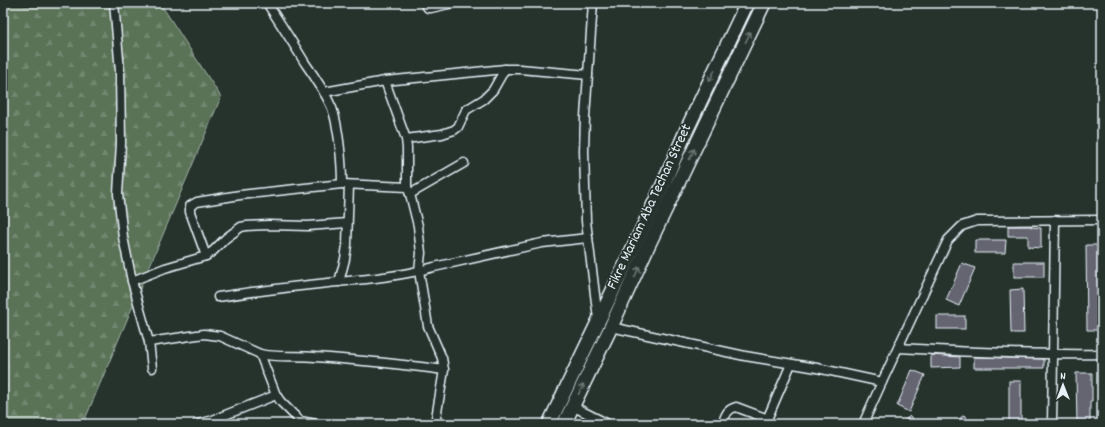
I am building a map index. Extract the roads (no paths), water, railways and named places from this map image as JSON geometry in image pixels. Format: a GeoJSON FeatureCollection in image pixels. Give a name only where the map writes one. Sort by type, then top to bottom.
{"type":"FeatureCollection","features":[{"type":"Feature","properties":{"kind":"main road","name":"Fikre Mariam Aba Techan Street"},"geometry":{"type":"LineString","coordinates":[[549,424],[663,185],[690,122],[747,3]]}},
{"type":"Feature","properties":{"kind":"main road","name":"Fikre Mariam Aba Techan Street"},"geometry":{"type":"LineString","coordinates":[[564,424],[764,3]]}},
{"type":"Feature","properties":{"kind":"street"},"geometry":{"type":"LineString","coordinates":[[114,3],[120,71],[121,143],[118,194],[123,237],[132,281],[149,342],[152,368]]}},
{"type":"Feature","properties":{"kind":"street"},"geometry":{"type":"LineString","coordinates":[[267,3],[324,92],[335,119],[345,185],[347,223],[347,245],[339,282]]}},
{"type":"Feature","properties":{"kind":"street"},"geometry":{"type":"LineString","coordinates":[[275,3],[276,16]]}},
{"type":"Feature","properties":{"kind":"street"},"geometry":{"type":"LineString","coordinates":[[424,3],[428,8],[431,8],[453,3]]}},
{"type":"Feature","properties":{"kind":"street"},"geometry":{"type":"LineString","coordinates":[[593,3],[584,151],[586,221],[598,322]]}},
{"type":"Feature","properties":{"kind":"street"},"geometry":{"type":"LineString","coordinates":[[324,92],[385,82],[505,69],[588,75]]}},
{"type":"Feature","properties":{"kind":"street"},"geometry":{"type":"LineString","coordinates":[[406,139],[442,134],[454,130],[458,127],[466,110],[484,100],[493,90],[505,69]]}},
{"type":"Feature","properties":{"kind":"street"},"geometry":{"type":"LineString","coordinates":[[385,82],[406,139],[408,191],[418,226],[421,253],[419,271],[428,326],[442,358],[444,370],[435,424]]}},
{"type":"Feature","properties":{"kind":"street"},"geometry":{"type":"LineString","coordinates":[[206,256],[190,212],[190,206],[197,202],[240,195],[345,185],[408,191],[464,163]]}},
{"type":"Feature","properties":{"kind":"street"},"geometry":{"type":"LineString","coordinates":[[1052,424],[1055,220]]}},
{"type":"Feature","properties":{"kind":"street"},"geometry":{"type":"LineString","coordinates":[[863,424],[948,240],[962,226],[977,221],[1102,220]]}},
{"type":"Feature","properties":{"kind":"street"},"geometry":{"type":"LineString","coordinates":[[132,281],[165,268],[206,256],[241,227],[269,225],[308,226],[347,223]]}},
{"type":"Feature","properties":{"kind":"street"},"geometry":{"type":"LineString","coordinates":[[218,297],[262,290],[386,277],[542,243],[588,238]]}},
{"type":"Feature","properties":{"kind":"street"},"geometry":{"type":"LineString","coordinates":[[611,327],[745,356],[882,382]]}},
{"type":"Feature","properties":{"kind":"street"},"geometry":{"type":"LineString","coordinates":[[149,342],[204,334],[220,336],[260,354],[269,356],[305,356],[388,363],[444,370]]}},
{"type":"Feature","properties":{"kind":"street"},"geometry":{"type":"LineString","coordinates":[[898,348],[1052,355],[1102,354]]}},
{"type":"Feature","properties":{"kind":"street"},"geometry":{"type":"LineString","coordinates":[[260,354],[276,394],[281,402],[300,422],[316,424]]}},
{"type":"Feature","properties":{"kind":"street"},"geometry":{"type":"LineString","coordinates":[[722,424],[728,412],[736,407],[766,421],[791,364]]}},
{"type":"Feature","properties":{"kind":"street"},"geometry":{"type":"LineString","coordinates":[[197,424],[210,421],[276,394]]}},
{"type":"Feature","properties":{"kind":"street"},"geometry":{"type":"LineString","coordinates":[[572,406],[608,424]]}}]}
